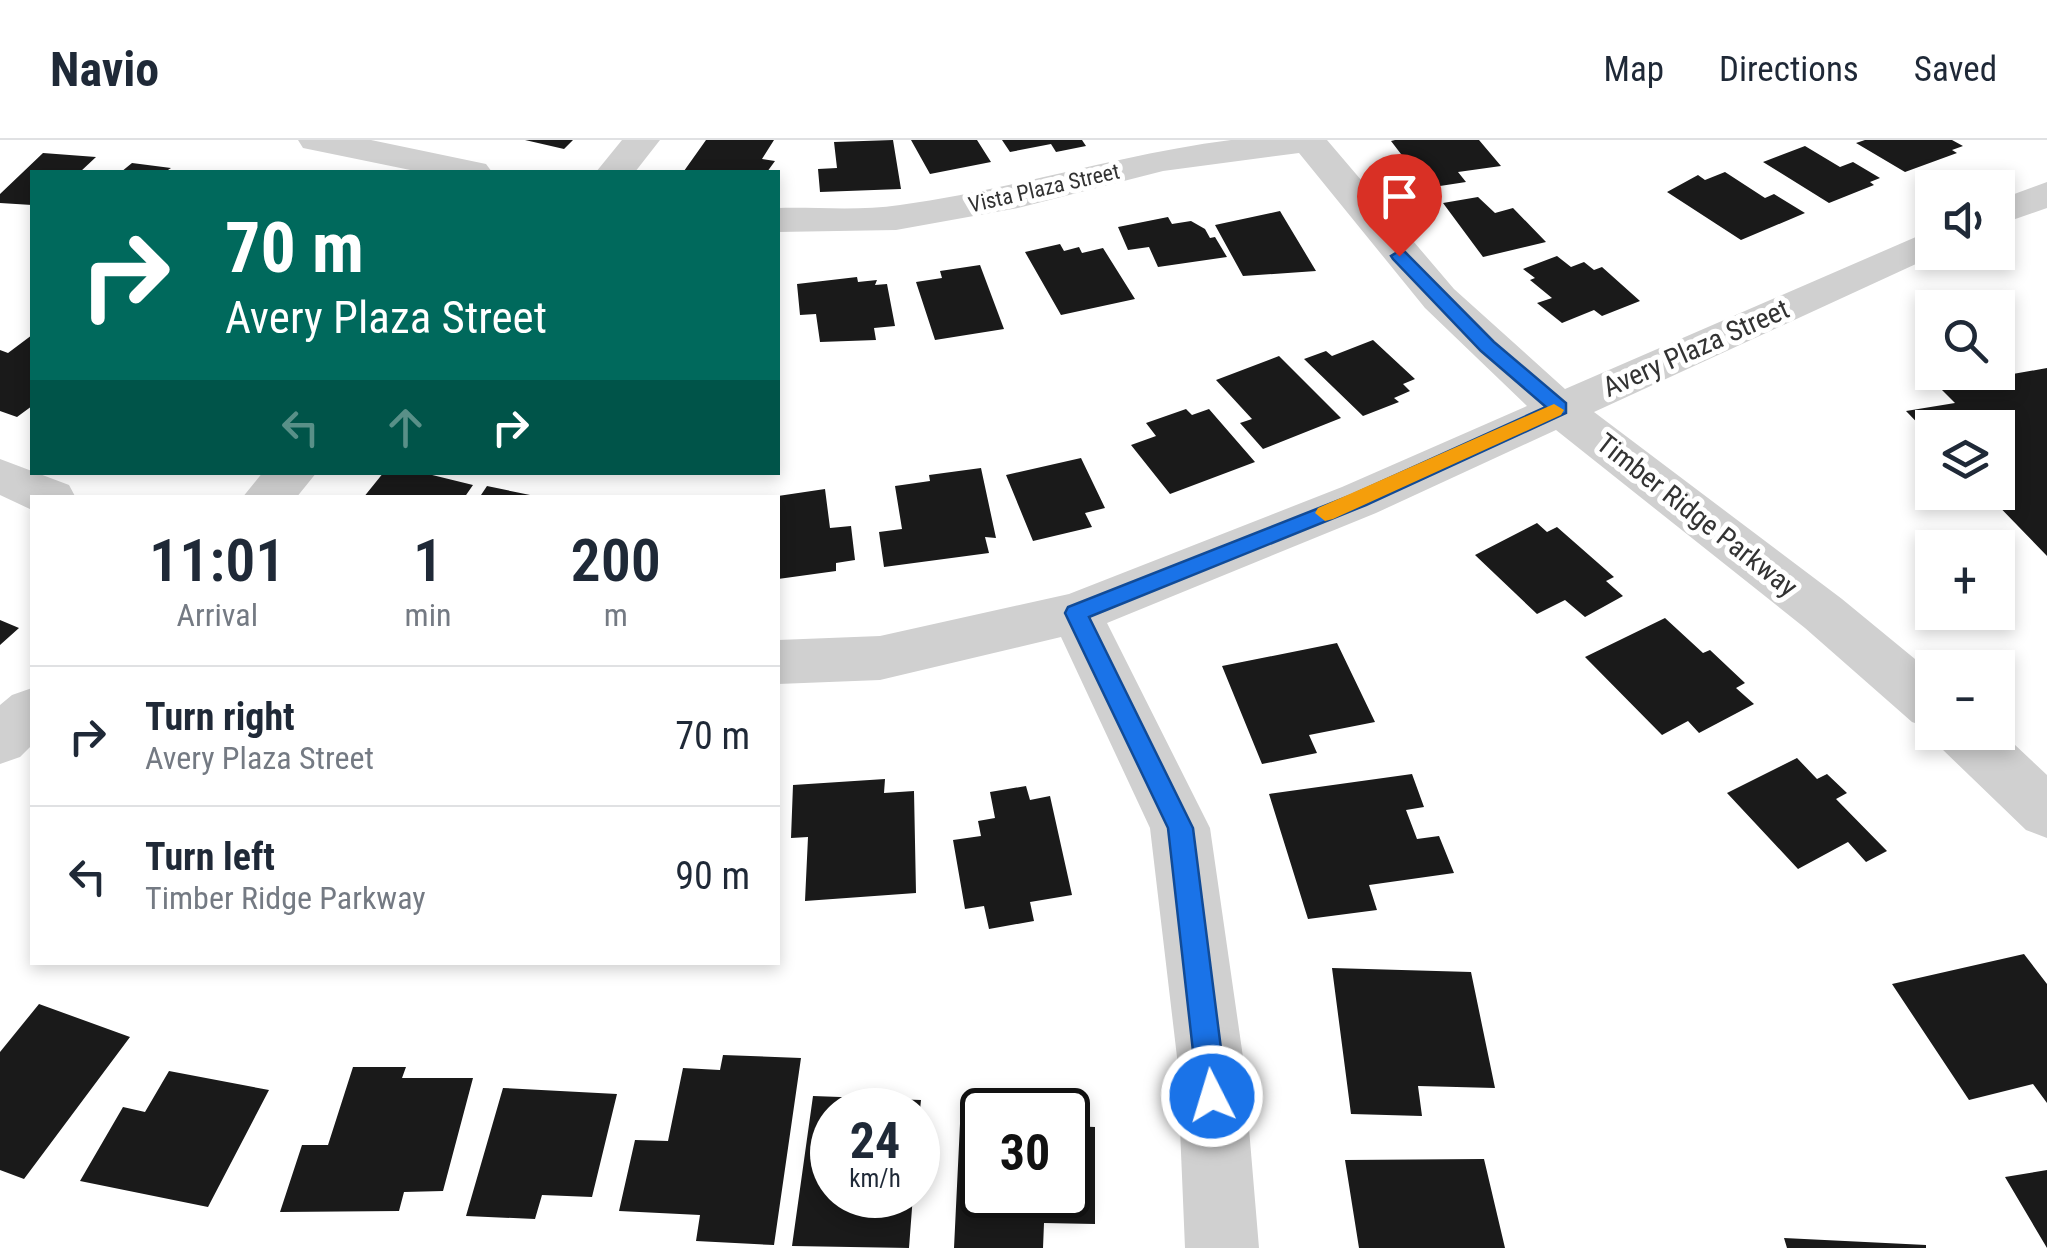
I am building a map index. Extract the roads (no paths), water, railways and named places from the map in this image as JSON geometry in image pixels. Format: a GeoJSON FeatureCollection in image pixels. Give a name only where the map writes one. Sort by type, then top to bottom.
{"type":"FeatureCollection","features":[{"type":"Feature","properties":{"kind":"street"},"geometry":{"type":"LineString","coordinates":[[316,140],[463,170]]}},
{"type":"Feature","properties":{"kind":"street"},"geometry":{"type":"LineString","coordinates":[[617,170],[642,140]]}},
{"type":"Feature","properties":{"kind":"street","name":"Vista Plaza Street"},"geometry":{"type":"LineString","coordinates":[[780,220],[896,218],[1018,196],[1163,160],[1308,141]]}},
{"type":"Feature","properties":{"kind":"street","name":"Timber Ridge Parkway"},"geometry":{"type":"LineString","coordinates":[[1308,141],[1423,283],[1488,346],[1559,408],[1863,642],[1915,690]]}},
{"type":"Feature","properties":{"kind":"street"},"geometry":{"type":"LineString","coordinates":[[2015,207],[2047,194]]}},
{"type":"Feature","properties":{"kind":"street"},"geometry":{"type":"LineString","coordinates":[[2015,219],[2047,234]]}},
{"type":"Feature","properties":{"kind":"street","name":"Avery Plaza Street"},"geometry":{"type":"LineString","coordinates":[[780,662],[880,658],[1076,613],[1359,500],[1915,250]]}},
{"type":"Feature","properties":{"kind":"street"},"geometry":{"type":"LineString","coordinates":[[269,495],[290,475]]}},
{"type":"Feature","properties":{"kind":"street"},"geometry":{"type":"LineString","coordinates":[[0,476],[45,495]]}},
{"type":"Feature","properties":{"kind":"street"},"geometry":{"type":"LineString","coordinates":[[1076,613],[1180,828],[1210,1058],[1222,1248]]}},
{"type":"Feature","properties":{"kind":"street"},"geometry":{"type":"LineString","coordinates":[[0,740],[30,713]]}},
{"type":"Feature","properties":{"kind":"street"},"geometry":{"type":"LineString","coordinates":[[1981,750],[2047,812]]}}]}
